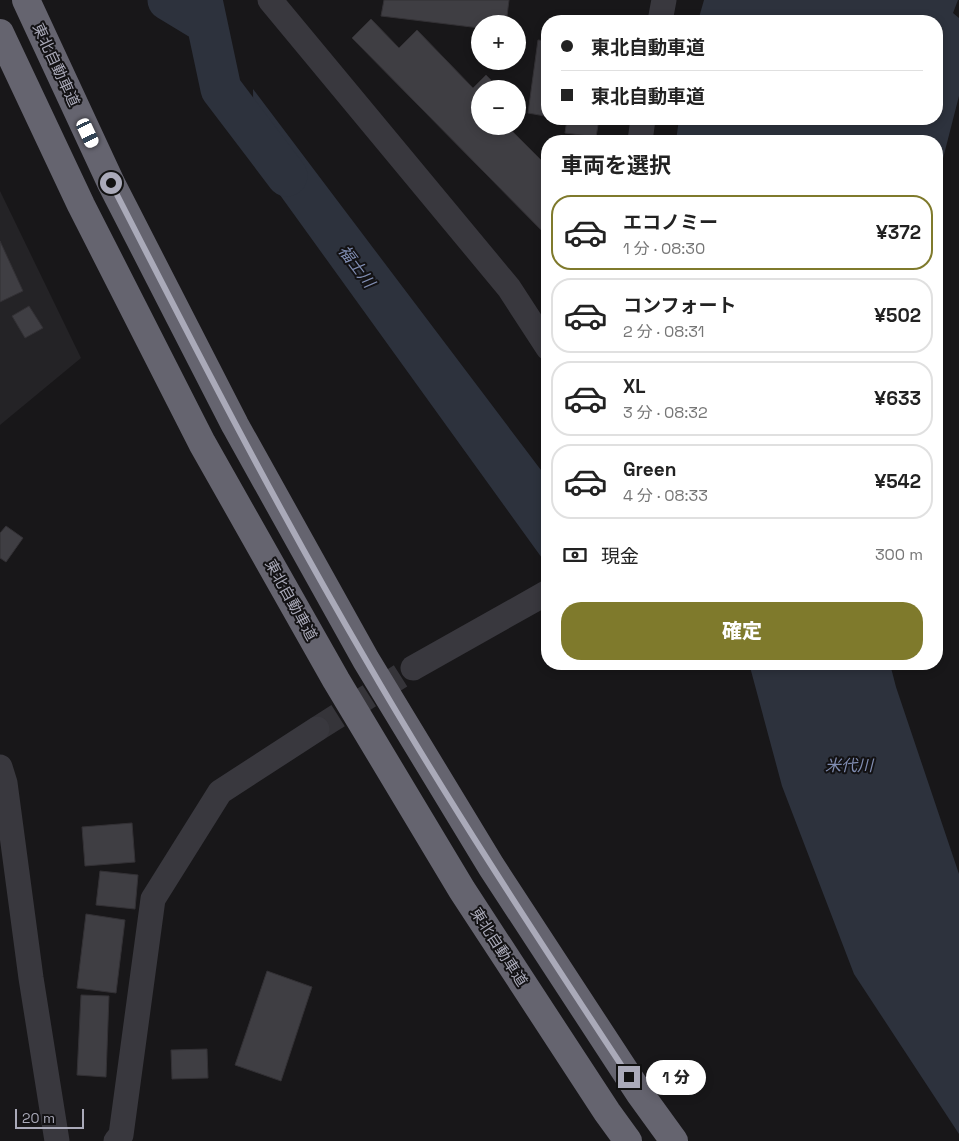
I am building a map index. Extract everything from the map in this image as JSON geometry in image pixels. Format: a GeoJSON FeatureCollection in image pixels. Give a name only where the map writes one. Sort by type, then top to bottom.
{"type":"FeatureCollection","features":[{"type":"Feature","properties":{"kind":"highway","name":"東北自動車道"},"geometry":{"type":"LineString","coordinates":[[26,0],[115,192],[236,425],[366,660],[491,866],[640,1094],[674,1141]]}},
{"type":"Feature","properties":{"kind":"highway","name":"東北自動車道"},"geometry":{"type":"LineString","coordinates":[[0,33],[81,205],[202,443],[331,672],[462,890],[607,1112],[628,1141]]}},
{"type":"Feature","properties":{"kind":"street"},"geometry":{"type":"LineString","coordinates":[[270,0],[509,288],[541,337]]}},
{"type":"Feature","properties":{"kind":"street"},"geometry":{"type":"LineString","coordinates":[[661,15],[664,0]]}},
{"type":"Feature","properties":{"kind":"street"},"geometry":{"type":"LineString","coordinates":[[412,668],[539,597]]}},
{"type":"Feature","properties":{"kind":"street"},"geometry":{"type":"LineString","coordinates":[[116,1141],[121,1134],[153,899],[220,792],[317,730]]}},
{"type":"Feature","properties":{"kind":"street"},"geometry":{"type":"LineString","coordinates":[[0,767],[6,783],[31,978],[57,1141]]}},
{"type":"Feature","properties":{"kind":"shaded area"},"geometry":{"type":"Polygon","coordinates":[[[0,191],[81,358],[0,425],[0,191]]]}},
{"type":"Feature","properties":{"kind":"water"},"geometry":{"type":"Polygon","coordinates":[[[704,0],[958,0],[953,13],[959,18],[959,96],[943,158],[943,135],[677,135],[678,125],[943,125],[943,15],[700,15],[704,0]]]}},
{"type":"Feature","properties":{"kind":"water"},"geometry":{"type":"Polygon","coordinates":[[[253,89],[541,470],[541,557],[254,159],[253,89]]]}},
{"type":"Feature","properties":{"kind":"water","name":"米代川"},"geometry":{"type":"Polygon","coordinates":[[[751,670],[892,670],[959,874],[959,1134],[854,974],[782,786],[751,670]]]}},
{"type":"Feature","properties":{"kind":"building"},"geometry":{"type":"Polygon","coordinates":[[[384,0],[509,0],[507,15],[471,15],[471,27],[381,16],[384,0]]]}},
{"type":"Feature","properties":{"kind":"building"},"geometry":{"type":"Polygon","coordinates":[[[371,19],[399,48],[417,30],[471,86],[471,135],[516,135],[541,160],[541,230],[352,38],[371,19]]]}},
{"type":"Feature","properties":{"kind":"building"},"geometry":{"type":"Polygon","coordinates":[[[538,40],[541,40],[541,115],[528,113],[538,40]]]}},
{"type":"Feature","properties":{"kind":"building"},"geometry":{"type":"Polygon","coordinates":[[[486,75],[491,80],[481,80],[486,75]]]}},
{"type":"Feature","properties":{"kind":"building"},"geometry":{"type":"Polygon","coordinates":[[[566,125],[598,125],[596,135],[565,133],[566,125]]]}},
{"type":"Feature","properties":{"kind":"building"},"geometry":{"type":"Polygon","coordinates":[[[0,241],[23,291],[0,302],[0,241]]]}},
{"type":"Feature","properties":{"kind":"building"},"geometry":{"type":"Polygon","coordinates":[[[29,306],[43,328],[25,338],[12,316],[29,306]]]}},
{"type":"Feature","properties":{"kind":"building"},"geometry":{"type":"Polygon","coordinates":[[[6,526],[23,538],[6,562],[0,558],[0,533],[6,526]]]}},
{"type":"Feature","properties":{"kind":"building"},"geometry":{"type":"Polygon","coordinates":[[[132,823],[135,862],[85,866],[82,827],[132,823]]]}},
{"type":"Feature","properties":{"kind":"building"},"geometry":{"type":"Polygon","coordinates":[[[100,871],[138,875],[135,909],[96,905],[100,871]]]}},
{"type":"Feature","properties":{"kind":"building"},"geometry":{"type":"Polygon","coordinates":[[[86,914],[125,920],[116,993],[77,988],[86,914]]]}},
{"type":"Feature","properties":{"kind":"building"},"geometry":{"type":"Polygon","coordinates":[[[267,971],[312,987],[281,1081],[235,1065],[267,971]]]}},
{"type":"Feature","properties":{"kind":"building"},"geometry":{"type":"Polygon","coordinates":[[[81,995],[109,996],[106,1077],[77,1075],[81,995]]]}},
{"type":"Feature","properties":{"kind":"building"},"geometry":{"type":"Polygon","coordinates":[[[207,1049],[208,1078],[172,1079],[171,1050],[207,1049]]]}},
{"type":"Feature","properties":{"kind":"waterway"},"geometry":{"type":"LineString","coordinates":[[168,0],[206,23]]}},
{"type":"Feature","properties":{"kind":"waterway","name":"福士川"},"geometry":{"type":"LineString","coordinates":[[202,0],[221,89],[287,176]]}},
{"type":"Feature","properties":{"kind":"tunnel"},"geometry":{"type":"LineString","coordinates":[[317,729],[413,668]]}},
{"type":"Feature","properties":{"kind":"route"},"geometry":{"type":"LineString","coordinates":[[111,183],[236,425],[366,660],[491,866],[629,1077]]}}]}
